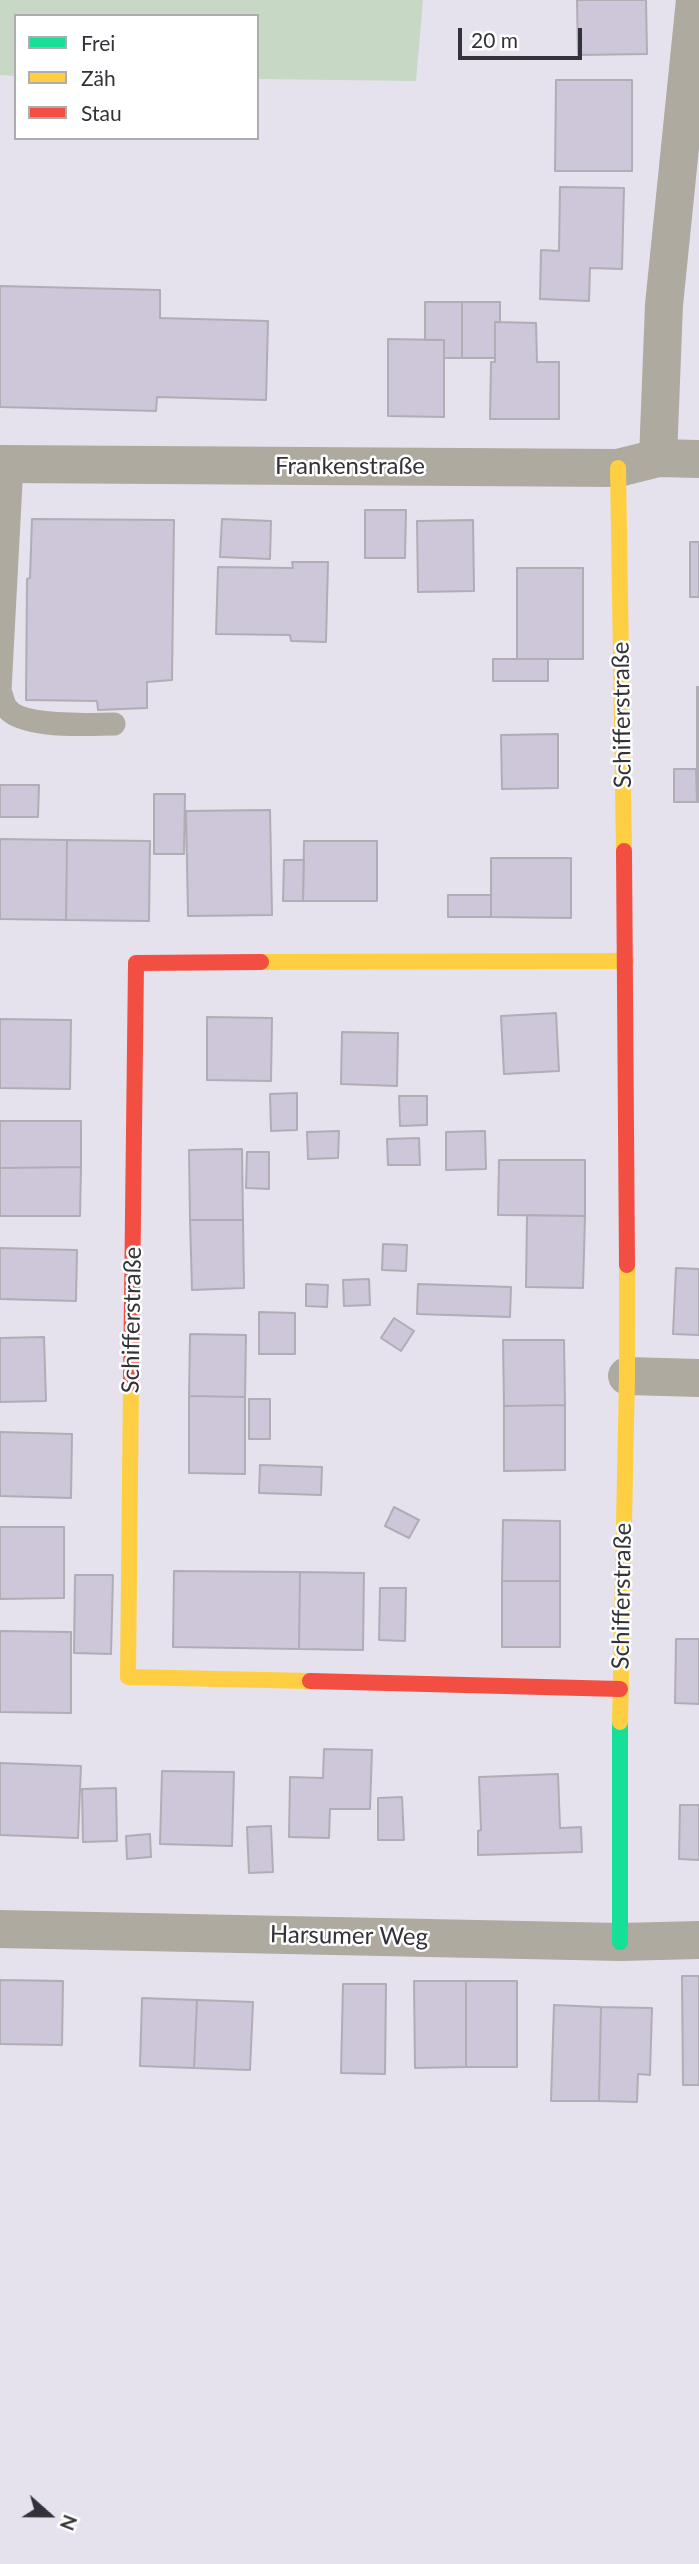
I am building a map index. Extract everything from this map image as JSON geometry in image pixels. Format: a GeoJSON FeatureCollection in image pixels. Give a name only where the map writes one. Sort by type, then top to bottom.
{"type":"FeatureCollection","features":[{"type":"Feature","properties":{"kind":"street"},"geometry":{"type":"LineString","coordinates":[[658,458],[664,305],[695,0]]}},
{"type":"Feature","properties":{"kind":"street","name":"Frankenstraße"},"geometry":{"type":"LineString","coordinates":[[6,464],[618,468],[658,458],[699,459]]}},
{"type":"Feature","properties":{"kind":"street","name":"Schifferstraße"},"geometry":{"type":"LineString","coordinates":[[618,468],[626,961],[628,1376],[620,1689],[620,1942]]}},
{"type":"Feature","properties":{"kind":"street","name":"Schifferstraße"},"geometry":{"type":"LineString","coordinates":[[620,1689],[128,1677],[128,1636],[135,963],[626,961]]}},
{"type":"Feature","properties":{"kind":"street"},"geometry":{"type":"LineString","coordinates":[[628,1376],[699,1378]]}},
{"type":"Feature","properties":{"kind":"street","name":"Harsumer Weg"},"geometry":{"type":"LineString","coordinates":[[0,1928],[620,1942],[699,1940]]}},
{"type":"Feature","properties":{"kind":"lane"},"geometry":{"type":"LineString","coordinates":[[6,464],[0,691],[6,707],[17,717],[35,722],[114,724]]}},
{"type":"Feature","properties":{"kind":"green space"},"geometry":{"type":"Polygon","coordinates":[[[0,0],[423,0],[416,81],[259,79],[259,14],[14,14],[14,76],[0,75],[0,0]]]}},
{"type":"Feature","properties":{"kind":"building"},"geometry":{"type":"Polygon","coordinates":[[[577,0],[646,0],[647,54],[578,55],[577,0]]]}},
{"type":"Feature","properties":{"kind":"building"},"geometry":{"type":"Polygon","coordinates":[[[556,80],[632,80],[632,171],[555,171],[556,80]]]}},
{"type":"Feature","properties":{"kind":"building"},"geometry":{"type":"Polygon","coordinates":[[[560,187],[624,188],[622,269],[590,268],[589,301],[540,299],[541,250],[559,251],[560,187]]]}},
{"type":"Feature","properties":{"kind":"building"},"geometry":{"type":"Polygon","coordinates":[[[0,286],[160,290],[160,318],[268,321],[266,400],[157,397],[156,411],[0,407],[0,286]]]}},
{"type":"Feature","properties":{"kind":"building"},"geometry":{"type":"Polygon","coordinates":[[[425,302],[462,302],[462,358],[444,358],[444,340],[425,340],[425,302]]]}},
{"type":"Feature","properties":{"kind":"building"},"geometry":{"type":"Polygon","coordinates":[[[462,302],[500,302],[500,322],[495,322],[495,358],[462,358],[462,302]]]}},
{"type":"Feature","properties":{"kind":"building"},"geometry":{"type":"Polygon","coordinates":[[[495,322],[536,323],[537,362],[559,362],[559,419],[490,419],[495,322]]]}},
{"type":"Feature","properties":{"kind":"building"},"geometry":{"type":"Polygon","coordinates":[[[388,339],[444,340],[444,417],[388,416],[388,339]]]}},
{"type":"Feature","properties":{"kind":"building"},"geometry":{"type":"Polygon","coordinates":[[[365,510],[406,510],[405,558],[365,558],[365,510]]]}},
{"type":"Feature","properties":{"kind":"building"},"geometry":{"type":"Polygon","coordinates":[[[32,519],[174,520],[172,680],[147,682],[147,708],[98,710],[97,701],[26,700],[27,579],[30,578],[32,519]]]}},
{"type":"Feature","properties":{"kind":"building"},"geometry":{"type":"Polygon","coordinates":[[[222,519],[271,521],[270,559],[220,557],[222,519]]]}},
{"type":"Feature","properties":{"kind":"building"},"geometry":{"type":"Polygon","coordinates":[[[473,520],[474,591],[418,592],[417,521],[473,520]]]}},
{"type":"Feature","properties":{"kind":"building"},"geometry":{"type":"Polygon","coordinates":[[[690,542],[699,542],[699,597],[690,597],[690,542]]]}},
{"type":"Feature","properties":{"kind":"building"},"geometry":{"type":"Polygon","coordinates":[[[292,562],[328,562],[326,642],[291,641],[290,635],[216,634],[218,567],[293,568],[292,562]]]}},
{"type":"Feature","properties":{"kind":"building"},"geometry":{"type":"Polygon","coordinates":[[[517,568],[583,568],[583,659],[517,659],[517,568]]]}},
{"type":"Feature","properties":{"kind":"building"},"geometry":{"type":"Polygon","coordinates":[[[493,659],[548,659],[548,681],[493,681],[493,659]]]}},
{"type":"Feature","properties":{"kind":"building"},"geometry":{"type":"Polygon","coordinates":[[[699,687],[699,755],[697,755],[699,687]]]}},
{"type":"Feature","properties":{"kind":"building"},"geometry":{"type":"Polygon","coordinates":[[[558,734],[558,788],[502,789],[501,735],[558,734]]]}},
{"type":"Feature","properties":{"kind":"building"},"geometry":{"type":"Polygon","coordinates":[[[699,755],[699,802],[697,802],[699,755]]]}},
{"type":"Feature","properties":{"kind":"building"},"geometry":{"type":"Polygon","coordinates":[[[674,769],[696,769],[697,802],[674,802],[674,769]]]}},
{"type":"Feature","properties":{"kind":"building"},"geometry":{"type":"Polygon","coordinates":[[[0,785],[39,785],[38,817],[0,817],[0,785]]]}},
{"type":"Feature","properties":{"kind":"building"},"geometry":{"type":"Polygon","coordinates":[[[154,794],[185,794],[184,854],[154,854],[154,794]]]}},
{"type":"Feature","properties":{"kind":"building"},"geometry":{"type":"Polygon","coordinates":[[[270,810],[272,915],[188,916],[186,811],[270,810]]]}},
{"type":"Feature","properties":{"kind":"building"},"geometry":{"type":"Polygon","coordinates":[[[0,839],[67,840],[66,920],[0,919],[0,839]]]}},
{"type":"Feature","properties":{"kind":"building"},"geometry":{"type":"Polygon","coordinates":[[[67,840],[150,841],[149,921],[66,920],[67,840]]]}},
{"type":"Feature","properties":{"kind":"building"},"geometry":{"type":"Polygon","coordinates":[[[304,841],[377,841],[377,901],[303,901],[304,841]]]}},
{"type":"Feature","properties":{"kind":"building"},"geometry":{"type":"Polygon","coordinates":[[[491,858],[571,858],[571,918],[491,917],[491,858]]]}},
{"type":"Feature","properties":{"kind":"building"},"geometry":{"type":"Polygon","coordinates":[[[284,860],[304,860],[303,901],[283,901],[284,860]]]}},
{"type":"Feature","properties":{"kind":"building"},"geometry":{"type":"Polygon","coordinates":[[[448,895],[491,895],[491,917],[448,917],[448,895]]]}},
{"type":"Feature","properties":{"kind":"building"},"geometry":{"type":"Polygon","coordinates":[[[556,1013],[559,1071],[504,1074],[501,1016],[556,1013]]]}},
{"type":"Feature","properties":{"kind":"building"},"geometry":{"type":"Polygon","coordinates":[[[207,1017],[272,1018],[271,1081],[207,1080],[207,1017]]]}},
{"type":"Feature","properties":{"kind":"building"},"geometry":{"type":"Polygon","coordinates":[[[0,1019],[71,1020],[70,1089],[0,1088],[0,1019]]]}},
{"type":"Feature","properties":{"kind":"building"},"geometry":{"type":"Polygon","coordinates":[[[342,1032],[398,1033],[397,1086],[341,1084],[342,1032]]]}},
{"type":"Feature","properties":{"kind":"building"},"geometry":{"type":"Polygon","coordinates":[[[297,1093],[297,1130],[271,1131],[270,1094],[297,1093]]]}},
{"type":"Feature","properties":{"kind":"building"},"geometry":{"type":"Polygon","coordinates":[[[399,1096],[427,1096],[427,1125],[400,1126],[399,1096]]]}},
{"type":"Feature","properties":{"kind":"building"},"geometry":{"type":"Polygon","coordinates":[[[0,1121],[81,1121],[81,1167],[0,1168],[0,1121]]]}},
{"type":"Feature","properties":{"kind":"building"},"geometry":{"type":"Polygon","coordinates":[[[339,1131],[338,1158],[308,1159],[307,1132],[339,1131]]]}},
{"type":"Feature","properties":{"kind":"building"},"geometry":{"type":"Polygon","coordinates":[[[485,1131],[486,1169],[446,1170],[446,1132],[485,1131]]]}},
{"type":"Feature","properties":{"kind":"building"},"geometry":{"type":"Polygon","coordinates":[[[419,1138],[420,1165],[388,1165],[387,1139],[419,1138]]]}},
{"type":"Feature","properties":{"kind":"building"},"geometry":{"type":"Polygon","coordinates":[[[242,1149],[243,1220],[190,1220],[189,1150],[242,1149]]]}},
{"type":"Feature","properties":{"kind":"building"},"geometry":{"type":"Polygon","coordinates":[[[247,1152],[269,1152],[269,1189],[246,1188],[247,1152]]]}},
{"type":"Feature","properties":{"kind":"building"},"geometry":{"type":"Polygon","coordinates":[[[499,1160],[585,1160],[585,1216],[498,1215],[499,1160]]]}},
{"type":"Feature","properties":{"kind":"building"},"geometry":{"type":"Polygon","coordinates":[[[81,1167],[80,1216],[0,1216],[0,1168],[81,1167]]]}},
{"type":"Feature","properties":{"kind":"building"},"geometry":{"type":"Polygon","coordinates":[[[527,1215],[585,1216],[583,1288],[526,1287],[527,1215]]]}},
{"type":"Feature","properties":{"kind":"building"},"geometry":{"type":"Polygon","coordinates":[[[190,1220],[243,1220],[244,1288],[192,1290],[190,1220]]]}},
{"type":"Feature","properties":{"kind":"building"},"geometry":{"type":"Polygon","coordinates":[[[383,1244],[407,1245],[406,1271],[382,1270],[383,1244]]]}},
{"type":"Feature","properties":{"kind":"building"},"geometry":{"type":"Polygon","coordinates":[[[0,1248],[77,1250],[76,1301],[0,1299],[0,1248]]]}},
{"type":"Feature","properties":{"kind":"building"},"geometry":{"type":"Polygon","coordinates":[[[676,1268],[699,1269],[699,1335],[673,1334],[676,1268]]]}},
{"type":"Feature","properties":{"kind":"building"},"geometry":{"type":"Polygon","coordinates":[[[369,1279],[370,1305],[344,1306],[343,1280],[369,1279]]]}},
{"type":"Feature","properties":{"kind":"building"},"geometry":{"type":"Polygon","coordinates":[[[306,1284],[328,1285],[327,1307],[306,1306],[306,1284]]]}},
{"type":"Feature","properties":{"kind":"building"},"geometry":{"type":"Polygon","coordinates":[[[418,1284],[511,1287],[510,1317],[417,1314],[418,1284]]]}},
{"type":"Feature","properties":{"kind":"building"},"geometry":{"type":"Polygon","coordinates":[[[259,1312],[295,1313],[295,1354],[259,1354],[259,1312]]]}},
{"type":"Feature","properties":{"kind":"building"},"geometry":{"type":"Polygon","coordinates":[[[394,1318],[414,1331],[401,1351],[381,1338],[394,1318]]]}},
{"type":"Feature","properties":{"kind":"building"},"geometry":{"type":"Polygon","coordinates":[[[190,1334],[246,1335],[245,1397],[189,1396],[190,1334]]]}},
{"type":"Feature","properties":{"kind":"building"},"geometry":{"type":"Polygon","coordinates":[[[44,1337],[46,1401],[0,1402],[0,1338],[44,1337]]]}},
{"type":"Feature","properties":{"kind":"building"},"geometry":{"type":"Polygon","coordinates":[[[503,1340],[564,1340],[565,1405],[504,1406],[503,1340]]]}},
{"type":"Feature","properties":{"kind":"building"},"geometry":{"type":"Polygon","coordinates":[[[189,1396],[245,1397],[245,1474],[189,1473],[189,1396]]]}},
{"type":"Feature","properties":{"kind":"building"},"geometry":{"type":"Polygon","coordinates":[[[249,1399],[270,1399],[270,1439],[249,1439],[249,1399]]]}},
{"type":"Feature","properties":{"kind":"building"},"geometry":{"type":"Polygon","coordinates":[[[565,1405],[565,1470],[504,1471],[504,1406],[565,1405]]]}},
{"type":"Feature","properties":{"kind":"building"},"geometry":{"type":"Polygon","coordinates":[[[0,1432],[72,1434],[71,1498],[0,1496],[0,1432]]]}},
{"type":"Feature","properties":{"kind":"building"},"geometry":{"type":"Polygon","coordinates":[[[260,1465],[322,1467],[321,1495],[259,1493],[260,1465]]]}},
{"type":"Feature","properties":{"kind":"building"},"geometry":{"type":"Polygon","coordinates":[[[394,1507],[419,1520],[409,1538],[385,1526],[394,1507]]]}},
{"type":"Feature","properties":{"kind":"building"},"geometry":{"type":"Polygon","coordinates":[[[503,1520],[560,1521],[560,1581],[502,1581],[503,1520]]]}},
{"type":"Feature","properties":{"kind":"building"},"geometry":{"type":"Polygon","coordinates":[[[0,1527],[64,1527],[64,1598],[0,1599],[0,1527]]]}},
{"type":"Feature","properties":{"kind":"building"},"geometry":{"type":"Polygon","coordinates":[[[174,1571],[300,1572],[299,1649],[173,1647],[174,1571]]]}},
{"type":"Feature","properties":{"kind":"building"},"geometry":{"type":"Polygon","coordinates":[[[300,1572],[364,1573],[363,1650],[299,1649],[300,1572]]]}},
{"type":"Feature","properties":{"kind":"building"},"geometry":{"type":"Polygon","coordinates":[[[75,1575],[113,1575],[111,1654],[74,1653],[75,1575]]]}},
{"type":"Feature","properties":{"kind":"building"},"geometry":{"type":"Polygon","coordinates":[[[502,1581],[560,1581],[560,1647],[502,1647],[502,1581]]]}},
{"type":"Feature","properties":{"kind":"building"},"geometry":{"type":"Polygon","coordinates":[[[380,1588],[406,1588],[405,1641],[379,1640],[380,1588]]]}},
{"type":"Feature","properties":{"kind":"building"},"geometry":{"type":"Polygon","coordinates":[[[0,1631],[71,1632],[71,1713],[0,1712],[0,1631]]]}},
{"type":"Feature","properties":{"kind":"building"},"geometry":{"type":"Polygon","coordinates":[[[676,1639],[699,1639],[699,1704],[675,1703],[676,1639]]]}},
{"type":"Feature","properties":{"kind":"building"},"geometry":{"type":"Polygon","coordinates":[[[324,1749],[372,1750],[370,1809],[330,1809],[329,1838],[289,1837],[290,1777],[323,1778],[324,1749]]]}},
{"type":"Feature","properties":{"kind":"building"},"geometry":{"type":"Polygon","coordinates":[[[0,1763],[81,1766],[78,1838],[0,1835],[0,1763]]]}},
{"type":"Feature","properties":{"kind":"building"},"geometry":{"type":"Polygon","coordinates":[[[162,1771],[234,1772],[232,1846],[160,1844],[162,1771]]]}},
{"type":"Feature","properties":{"kind":"building"},"geometry":{"type":"Polygon","coordinates":[[[558,1774],[560,1828],[581,1827],[582,1852],[478,1855],[478,1831],[481,1830],[479,1777],[558,1774]]]}},
{"type":"Feature","properties":{"kind":"building"},"geometry":{"type":"Polygon","coordinates":[[[116,1788],[117,1841],[83,1842],[82,1789],[116,1788]]]}},
{"type":"Feature","properties":{"kind":"building"},"geometry":{"type":"Polygon","coordinates":[[[402,1797],[404,1840],[378,1840],[378,1798],[402,1797]]]}},
{"type":"Feature","properties":{"kind":"building"},"geometry":{"type":"Polygon","coordinates":[[[680,1805],[699,1805],[699,1860],[679,1859],[680,1805]]]}},
{"type":"Feature","properties":{"kind":"building"},"geometry":{"type":"Polygon","coordinates":[[[271,1826],[273,1872],[249,1873],[247,1827],[271,1826]]]}},
{"type":"Feature","properties":{"kind":"building"},"geometry":{"type":"Polygon","coordinates":[[[150,1834],[151,1857],[127,1859],[126,1836],[150,1834]]]}},
{"type":"Feature","properties":{"kind":"building"},"geometry":{"type":"Polygon","coordinates":[[[682,1976],[699,1976],[699,2085],[683,2085],[682,1976]]]}},
{"type":"Feature","properties":{"kind":"building"},"geometry":{"type":"Polygon","coordinates":[[[0,1980],[63,1981],[62,2045],[0,2044],[0,1980]]]}},
{"type":"Feature","properties":{"kind":"building"},"geometry":{"type":"Polygon","coordinates":[[[414,1981],[466,1981],[466,2067],[415,2068],[414,1981]]]}},
{"type":"Feature","properties":{"kind":"building"},"geometry":{"type":"Polygon","coordinates":[[[466,1981],[517,1981],[517,2067],[466,2067],[466,1981]]]}},
{"type":"Feature","properties":{"kind":"building"},"geometry":{"type":"Polygon","coordinates":[[[343,1984],[386,1984],[385,2074],[341,2073],[343,1984]]]}},
{"type":"Feature","properties":{"kind":"building"},"geometry":{"type":"Polygon","coordinates":[[[142,1998],[197,2000],[194,2068],[140,2066],[142,1998]]]}},
{"type":"Feature","properties":{"kind":"building"},"geometry":{"type":"Polygon","coordinates":[[[197,2000],[253,2002],[250,2070],[194,2068],[197,2000]]]}},
{"type":"Feature","properties":{"kind":"building"},"geometry":{"type":"Polygon","coordinates":[[[554,2005],[601,2007],[599,2101],[551,2101],[554,2005]]]}},
{"type":"Feature","properties":{"kind":"building"},"geometry":{"type":"Polygon","coordinates":[[[601,2007],[652,2008],[650,2075],[638,2074],[637,2102],[599,2101],[601,2007]]]}},
{"type":"Feature","properties":{"kind":"traffic: fast"},"geometry":{"type":"LineString","coordinates":[[620,1722],[620,1942]]}},
{"type":"Feature","properties":{"kind":"traffic: slow"},"geometry":{"type":"LineString","coordinates":[[618,468],[624,851]]}},
{"type":"Feature","properties":{"kind":"traffic: slow"},"geometry":{"type":"LineString","coordinates":[[261,962],[626,961]]}},
{"type":"Feature","properties":{"kind":"traffic: slow"},"geometry":{"type":"LineString","coordinates":[[620,1722],[627,1265]]}},
{"type":"Feature","properties":{"kind":"traffic: slow"},"geometry":{"type":"LineString","coordinates":[[131,1383],[128,1677],[310,1681]]}},
{"type":"Feature","properties":{"kind":"traffic: jam"},"geometry":{"type":"LineString","coordinates":[[624,851],[627,1265]]}},
{"type":"Feature","properties":{"kind":"traffic: jam"},"geometry":{"type":"LineString","coordinates":[[131,1383],[136,963],[261,962]]}},
{"type":"Feature","properties":{"kind":"traffic: jam"},"geometry":{"type":"LineString","coordinates":[[310,1681],[620,1689]]}}]}
